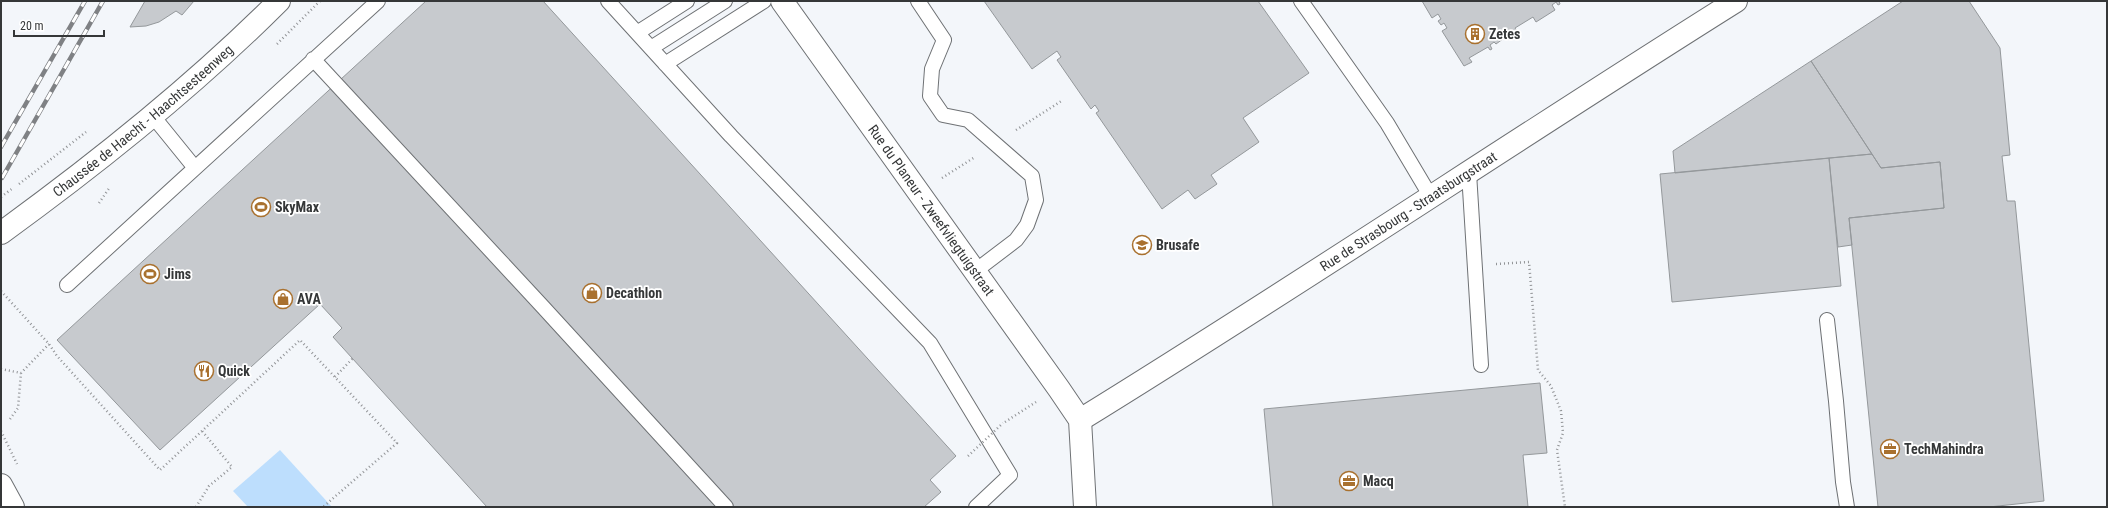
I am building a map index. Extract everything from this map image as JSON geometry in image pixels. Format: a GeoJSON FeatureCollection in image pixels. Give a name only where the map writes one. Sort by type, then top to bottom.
{"type":"FeatureCollection","features":[{"type":"Feature","properties":{"kind":"street","name":"Chaussée de Haecht - Haachtsesteenweg"},"geometry":{"type":"LineString","coordinates":[[1,232],[80,176],[185,88],[279,1]]}},
{"type":"Feature","properties":{"kind":"street","name":"Rue du Planeur - Zweefvliegtuigstraat"},"geometry":{"type":"LineString","coordinates":[[782,1],[1080,420]]}},
{"type":"Feature","properties":{"kind":"street","name":"Rue de Strasbourg - Straatsburgstraat"},"geometry":{"type":"LineString","coordinates":[[1080,420],[1431,198],[1584,96],[1736,1]]}},
{"type":"Feature","properties":{"kind":"street"},"geometry":{"type":"LineString","coordinates":[[1080,420],[1085,507]]}},
{"type":"Feature","properties":{"kind":"street"},"geometry":{"type":"LineString","coordinates":[[1,485],[13,507]]}},
{"type":"Feature","properties":{"kind":"lane"},"geometry":{"type":"LineString","coordinates":[[67,284],[312,59],[378,1]]}},
{"type":"Feature","properties":{"kind":"lane"},"geometry":{"type":"LineString","coordinates":[[608,1],[731,136],[930,343],[1010,475],[976,507]]}},
{"type":"Feature","properties":{"kind":"lane"},"geometry":{"type":"LineString","coordinates":[[637,33],[687,1]]}},
{"type":"Feature","properties":{"kind":"lane"},"geometry":{"type":"LineString","coordinates":[[651,48],[725,1]]}},
{"type":"Feature","properties":{"kind":"lane"},"geometry":{"type":"LineString","coordinates":[[665,64],[764,1]]}},
{"type":"Feature","properties":{"kind":"lane"},"geometry":{"type":"LineString","coordinates":[[918,1],[944,40],[932,69],[930,96],[943,115],[968,120],[1032,176],[1036,200],[1027,225],[1016,240],[974,272]]}},
{"type":"Feature","properties":{"kind":"lane"},"geometry":{"type":"LineString","coordinates":[[1301,1],[1387,123],[1431,198]]}},
{"type":"Feature","properties":{"kind":"lane"},"geometry":{"type":"LineString","coordinates":[[312,59],[543,307],[726,507]]}},
{"type":"Feature","properties":{"kind":"lane"},"geometry":{"type":"LineString","coordinates":[[152,115],[195,168]]}},
{"type":"Feature","properties":{"kind":"lane"},"geometry":{"type":"LineString","coordinates":[[1470,173],[1474,266],[1481,364]]}},
{"type":"Feature","properties":{"kind":"lane"},"geometry":{"type":"LineString","coordinates":[[1827,320],[1843,482],[1847,507]]}},
{"type":"Feature","properties":{"kind":"path"},"geometry":{"type":"LineString","coordinates":[[1,196],[90,129]]}},
{"type":"Feature","properties":{"kind":"path"},"geometry":{"type":"LineString","coordinates":[[1474,266],[1529,262],[1538,370],[1551,386],[1560,411],[1563,433],[1557,450],[1564,507]]}},
{"type":"Feature","properties":{"kind":"path"},"geometry":{"type":"LineString","coordinates":[[1,291],[49,344],[57,356],[160,470],[300,340],[397,443],[323,507]]}},
{"type":"Feature","properties":{"kind":"path"},"geometry":{"type":"LineString","coordinates":[[10,419],[18,408],[21,373],[49,344]]}},
{"type":"Feature","properties":{"kind":"path"},"geometry":{"type":"LineString","coordinates":[[335,377],[353,358]]}},
{"type":"Feature","properties":{"kind":"path"},"geometry":{"type":"LineString","coordinates":[[1,369],[21,373]]}},
{"type":"Feature","properties":{"kind":"path"},"geometry":{"type":"LineString","coordinates":[[968,456],[1003,423]]}},
{"type":"Feature","properties":{"kind":"path"},"geometry":{"type":"LineString","coordinates":[[196,507],[209,486],[232,467],[202,431]]}},
{"type":"Feature","properties":{"kind":"shaded area"},"geometry":{"type":"Polygon","coordinates":[[[280,450],[332,507],[248,507],[233,491],[280,450]]]}},
{"type":"Feature","properties":{"kind":"building"},"geometry":{"type":"Polygon","coordinates":[[[145,1],[194,1],[182,15],[176,11],[159,22],[146,26],[130,27],[145,1]]]}},
{"type":"Feature","properties":{"kind":"building"},"geometry":{"type":"Polygon","coordinates":[[[426,1],[543,1],[956,456],[930,480],[941,492],[924,507],[487,507],[333,337],[342,328],[320,304],[160,450],[57,340],[426,1]]]}},
{"type":"Feature","properties":{"kind":"building"},"geometry":{"type":"Polygon","coordinates":[[[984,1],[1258,1],[1309,73],[1243,118],[1259,142],[1211,175],[1217,184],[1195,199],[1188,190],[1162,209],[1096,113],[1099,111],[1095,105],[1091,109],[1057,60],[1061,57],[1057,51],[1032,69],[984,1]]]}},
{"type":"Feature","properties":{"kind":"building","name":"Zetes"},"geometry":{"type":"Polygon","coordinates":[[[1422,1],[1559,1],[1560,4],[1558,5],[1556,2],[1552,5],[1555,10],[1536,22],[1533,17],[1515,28],[1518,33],[1514,36],[1511,31],[1506,34],[1507,36],[1496,44],[1494,42],[1490,45],[1492,49],[1490,50],[1488,47],[1469,58],[1472,62],[1464,66],[1442,31],[1447,28],[1444,23],[1441,25],[1438,21],[1441,19],[1438,14],[1432,18],[1422,1]]]}},
{"type":"Feature","properties":{"kind":"building"},"geometry":{"type":"Polygon","coordinates":[[[1903,1],[1969,1],[2000,48],[2010,155],[2002,156],[2007,201],[2015,201],[2044,501],[1989,507],[1878,507],[1849,218],[1944,208],[1940,162],[1881,168],[1811,61],[1903,1]]]}},
{"type":"Feature","properties":{"kind":"building"},"geometry":{"type":"Polygon","coordinates":[[[1811,61],[1872,154],[1675,173],[1673,151],[1811,61]]]}},
{"type":"Feature","properties":{"kind":"building"},"geometry":{"type":"Polygon","coordinates":[[[1872,154],[1881,168],[1940,162],[1944,208],[1849,218],[1852,245],[1838,247],[1829,158],[1872,154]]]}},
{"type":"Feature","properties":{"kind":"building"},"geometry":{"type":"Polygon","coordinates":[[[1829,158],[1841,286],[1672,302],[1660,174],[1829,158]]]}},
{"type":"Feature","properties":{"kind":"building"},"geometry":{"type":"Polygon","coordinates":[[[1540,383],[1547,453],[1523,455],[1528,507],[1273,507],[1264,409],[1540,383]]]}},
{"type":"Feature","properties":{"kind":"railway"},"geometry":{"type":"LineString","coordinates":[[1,147],[85,1]]}},
{"type":"Feature","properties":{"kind":"railway"},"geometry":{"type":"LineString","coordinates":[[2,178],[103,1]]}},
{"type":"Feature","properties":{"kind":"place","name":"Zetes"},"geometry":{"type":"Point","coordinates":[1475,34]}},
{"type":"Feature","properties":{"kind":"place","name":"SkyMax"},"geometry":{"type":"Point","coordinates":[261,207]}},
{"type":"Feature","properties":{"kind":"place","name":"Brusafe"},"geometry":{"type":"Point","coordinates":[1142,245]}},
{"type":"Feature","properties":{"kind":"place","name":"Jims"},"geometry":{"type":"Point","coordinates":[150,274]}},
{"type":"Feature","properties":{"kind":"place","name":"Decathlon"},"geometry":{"type":"Point","coordinates":[592,293]}},
{"type":"Feature","properties":{"kind":"place","name":"AVA"},"geometry":{"type":"Point","coordinates":[283,299]}},
{"type":"Feature","properties":{"kind":"place","name":"Quick"},"geometry":{"type":"Point","coordinates":[204,371]}},
{"type":"Feature","properties":{"kind":"place","name":"TechMahindra"},"geometry":{"type":"Point","coordinates":[1890,449]}},
{"type":"Feature","properties":{"kind":"place","name":"Macq"},"geometry":{"type":"Point","coordinates":[1349,481]}}]}
